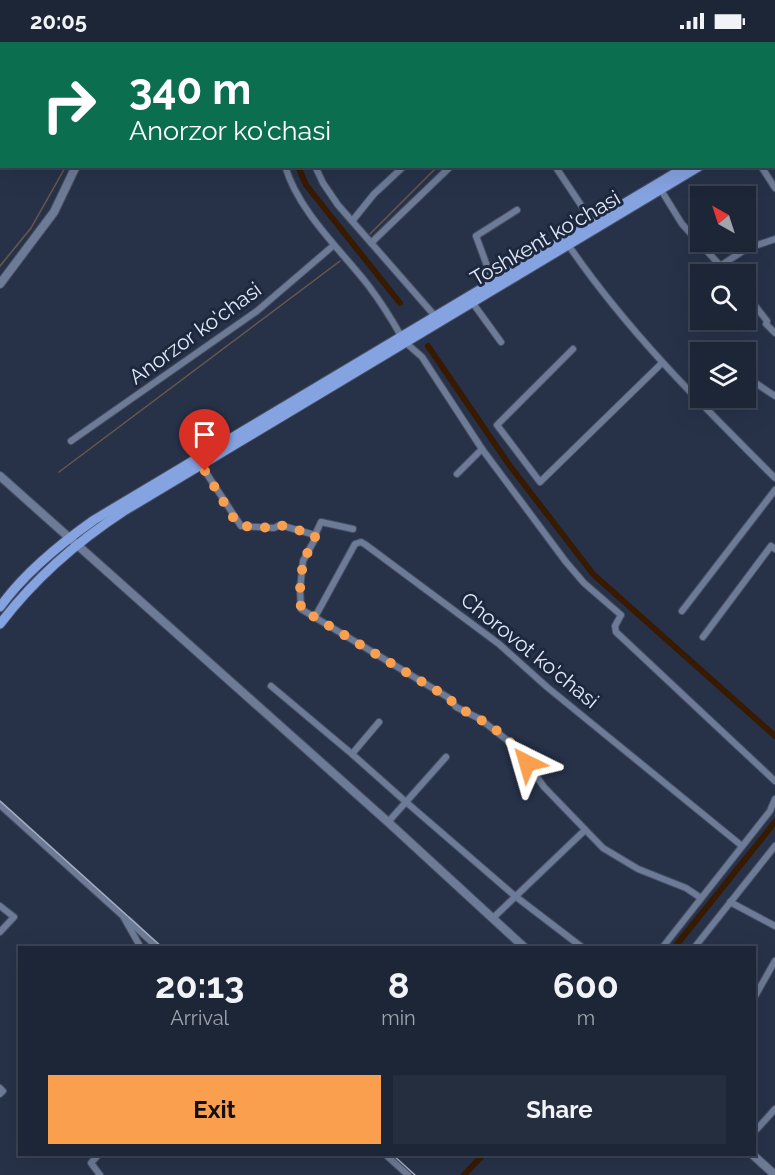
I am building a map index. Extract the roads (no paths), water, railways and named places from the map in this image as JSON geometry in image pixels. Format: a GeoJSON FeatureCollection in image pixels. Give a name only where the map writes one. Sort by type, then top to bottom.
{"type":"FeatureCollection","features":[{"type":"Feature","properties":{"kind":"highway","name":"Toshkent ko'chasi"},"geometry":{"type":"LineString","coordinates":[[437,319],[472,302],[684,168]]}},
{"type":"Feature","properties":{"kind":"highway","name":"Toshkent ko'chasi"},"geometry":{"type":"LineString","coordinates":[[437,319],[493,282],[697,168]]}},
{"type":"Feature","properties":{"kind":"highway"},"geometry":{"type":"LineString","coordinates":[[0,607],[19,584],[144,489],[437,319]]}},
{"type":"Feature","properties":{"kind":"highway"},"geometry":{"type":"LineString","coordinates":[[0,624],[36,580],[72,542],[201,465],[403,339]]}},
{"type":"Feature","properties":{"kind":"street"},"geometry":{"type":"LineString","coordinates":[[0,284],[54,212],[75,168]]}},
{"type":"Feature","properties":{"kind":"street"},"geometry":{"type":"LineString","coordinates":[[286,168],[300,198],[334,245],[368,286],[403,339],[422,357],[482,449],[566,562],[584,583],[621,615],[615,626],[616,632],[775,781]]}},
{"type":"Feature","properties":{"kind":"street"},"geometry":{"type":"LineString","coordinates":[[316,168],[338,205],[437,319]]}},
{"type":"Feature","properties":{"kind":"street"},"geometry":{"type":"LineString","coordinates":[[353,220],[374,194],[402,168]]}},
{"type":"Feature","properties":{"kind":"street"},"geometry":{"type":"LineString","coordinates":[[371,243],[449,168]]}},
{"type":"Feature","properties":{"kind":"street"},"geometry":{"type":"LineString","coordinates":[[556,168],[593,224]]}},
{"type":"Feature","properties":{"kind":"street"},"geometry":{"type":"LineString","coordinates":[[762,168],[775,188]]}},
{"type":"Feature","properties":{"kind":"street"},"geometry":{"type":"LineString","coordinates":[[661,190],[682,224],[718,264]]}},
{"type":"Feature","properties":{"kind":"street"},"geometry":{"type":"LineString","coordinates":[[493,282],[476,236],[518,210]]}},
{"type":"Feature","properties":{"kind":"street"},"geometry":{"type":"LineString","coordinates":[[723,264],[747,249],[775,238]]}},
{"type":"Feature","properties":{"kind":"street"},"geometry":{"type":"LineString","coordinates":[[567,242],[597,287],[662,363],[775,478]]}},
{"type":"Feature","properties":{"kind":"street","name":"Anorzor ko'chasi"},"geometry":{"type":"LineString","coordinates":[[70,441],[257,311],[334,245]]}},
{"type":"Feature","properties":{"kind":"street"},"geometry":{"type":"LineString","coordinates":[[472,302],[501,342]]}},
{"type":"Feature","properties":{"kind":"street"},"geometry":{"type":"LineString","coordinates":[[756,307],[767,321],[766,324],[775,333]]}},
{"type":"Feature","properties":{"kind":"street"},"geometry":{"type":"LineString","coordinates":[[573,349],[497,425],[540,482],[662,363]]}},
{"type":"Feature","properties":{"kind":"street"},"geometry":{"type":"LineString","coordinates":[[756,383],[775,396]]}},
{"type":"Feature","properties":{"kind":"street"},"geometry":{"type":"LineString","coordinates":[[457,474],[482,449]]}},
{"type":"Feature","properties":{"kind":"street"},"geometry":{"type":"LineString","coordinates":[[201,465],[232,516],[241,526],[274,528],[280,525],[315,535]]}},
{"type":"Feature","properties":{"kind":"street"},"geometry":{"type":"LineString","coordinates":[[0,476],[388,822],[523,946]]}},
{"type":"Feature","properties":{"kind":"street"},"geometry":{"type":"LineString","coordinates":[[682,611],[775,490]]}},
{"type":"Feature","properties":{"kind":"street"},"geometry":{"type":"LineString","coordinates":[[353,529],[321,522],[303,561],[300,589],[301,609],[449,698],[456,707],[494,729],[516,747],[544,787],[603,848],[624,861],[686,888],[701,898]]}},
{"type":"Feature","properties":{"kind":"street","name":"Chorovot ko'chasi"},"geometry":{"type":"LineString","coordinates":[[315,617],[355,544],[361,542],[499,644],[547,687],[742,846]]}},
{"type":"Feature","properties":{"kind":"street"},"geometry":{"type":"LineString","coordinates":[[703,637],[771,546],[775,549]]}},
{"type":"Feature","properties":{"kind":"street"},"geometry":{"type":"LineString","coordinates":[[271,686],[515,896],[580,946]]}},
{"type":"Feature","properties":{"kind":"street"},"geometry":{"type":"LineString","coordinates":[[352,754],[379,722]]}},
{"type":"Feature","properties":{"kind":"street"},"geometry":{"type":"LineString","coordinates":[[388,822],[446,757]]}},
{"type":"Feature","properties":{"kind":"street"},"geometry":{"type":"LineString","coordinates":[[664,946],[770,811],[775,800]]}},
{"type":"Feature","properties":{"kind":"street"},"geometry":{"type":"LineString","coordinates":[[0,805],[156,946]]}},
{"type":"Feature","properties":{"kind":"street"},"geometry":{"type":"LineString","coordinates":[[493,918],[585,830]]}},
{"type":"Feature","properties":{"kind":"street"},"geometry":{"type":"LineString","coordinates":[[696,946],[775,846]]}},
{"type":"Feature","properties":{"kind":"street"},"geometry":{"type":"LineString","coordinates":[[730,902],[775,926]]}},
{"type":"Feature","properties":{"kind":"street"},"geometry":{"type":"LineString","coordinates":[[0,906],[14,917],[0,932]]}},
{"type":"Feature","properties":{"kind":"street"},"geometry":{"type":"LineString","coordinates":[[123,916],[140,946]]}},
{"type":"Feature","properties":{"kind":"street"},"geometry":{"type":"LineString","coordinates":[[756,995],[772,973],[775,961]]}},
{"type":"Feature","properties":{"kind":"street"},"geometry":{"type":"LineString","coordinates":[[0,1088],[3,1091],[0,1094]]}},
{"type":"Feature","properties":{"kind":"street"},"geometry":{"type":"LineString","coordinates":[[756,1128],[775,1109]]}},
{"type":"Feature","properties":{"kind":"street"},"geometry":{"type":"LineString","coordinates":[[97,1156],[91,1163],[100,1175]]}},
{"type":"Feature","properties":{"kind":"street"},"geometry":{"type":"LineString","coordinates":[[387,1156],[408,1175]]}},
{"type":"Feature","properties":{"kind":"street"},"geometry":{"type":"LineString","coordinates":[[754,1156],[775,1175]]}},
{"type":"Feature","properties":{"kind":"waterway"},"geometry":{"type":"LineString","coordinates":[[0,266],[31,228],[65,168]]}},
{"type":"Feature","properties":{"kind":"waterway"},"geometry":{"type":"LineString","coordinates":[[299,168],[306,185],[400,303]]}},
{"type":"Feature","properties":{"kind":"waterway"},"geometry":{"type":"LineString","coordinates":[[370,234],[436,168]]}},
{"type":"Feature","properties":{"kind":"waterway"},"geometry":{"type":"LineString","coordinates":[[59,472],[340,261]]}},
{"type":"Feature","properties":{"kind":"waterway"},"geometry":{"type":"LineString","coordinates":[[428,346],[510,466],[593,574],[775,736]]}},
{"type":"Feature","properties":{"kind":"waterway"},"geometry":{"type":"LineString","coordinates":[[676,946],[775,822]]}},
{"type":"Feature","properties":{"kind":"waterway"},"geometry":{"type":"LineString","coordinates":[[464,1175],[482,1156]]}},
{"type":"Feature","properties":{"kind":"railway"},"geometry":{"type":"LineString","coordinates":[[0,801],[161,946]]}},
{"type":"Feature","properties":{"kind":"railway"},"geometry":{"type":"LineString","coordinates":[[394,1156],[415,1175]]}}]}
